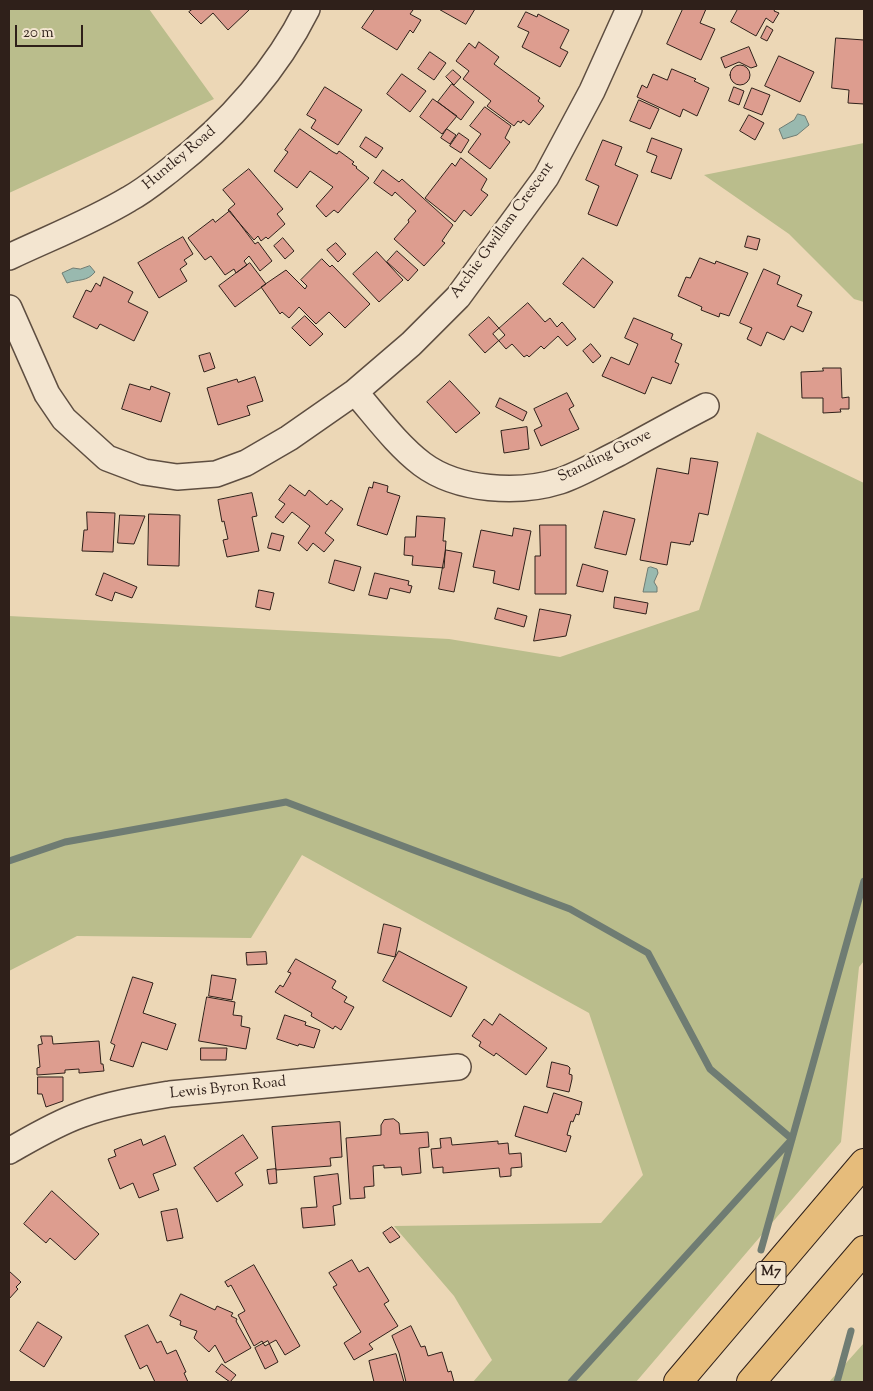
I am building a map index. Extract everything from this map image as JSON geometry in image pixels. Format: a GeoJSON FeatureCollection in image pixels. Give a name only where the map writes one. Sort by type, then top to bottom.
{"type":"FeatureCollection","features":[{"type":"Feature","properties":{"kind":"highway","name":"M7"},"geometry":{"type":"LineString","coordinates":[[678,1382],[864,1163]]}},
{"type":"Feature","properties":{"kind":"highway"},"geometry":{"type":"LineString","coordinates":[[751,1382],[864,1250]]}},
{"type":"Feature","properties":{"kind":"street","name":"Huntley Road"},"geometry":{"type":"LineString","coordinates":[[9,256],[97,217],[131,198],[191,153],[256,88],[277,60],[307,9]]}},
{"type":"Feature","properties":{"kind":"street","name":"Archie Gwillam Crescent"},"geometry":{"type":"LineString","coordinates":[[9,308],[47,394],[64,419],[107,458],[144,472],[177,477],[216,474],[246,464],[289,438],[354,392],[418,338],[458,298],[546,177],[592,91],[630,9]]}},
{"type":"Feature","properties":{"kind":"street","name":"Standing Grove"},"geometry":{"type":"LineString","coordinates":[[354,392],[401,446],[423,465],[445,477],[476,486],[506,488],[531,487],[561,480],[596,464],[706,406]]}},
{"type":"Feature","properties":{"kind":"street","name":"Lewis Byron Road"},"geometry":{"type":"LineString","coordinates":[[9,1152],[43,1131],[81,1115],[128,1101],[170,1094],[458,1067]]}},
{"type":"Feature","properties":{"kind":"green space"},"geometry":{"type":"Polygon","coordinates":[[[9,9],[149,9],[214,99],[9,193],[9,9]]]}},
{"type":"Feature","properties":{"kind":"green space"},"geometry":{"type":"Polygon","coordinates":[[[864,143],[864,302],[854,299],[789,234],[704,175],[864,143]]]}},
{"type":"Feature","properties":{"kind":"green space"},"geometry":{"type":"Polygon","coordinates":[[[757,432],[864,483],[864,961],[859,967],[841,1142],[636,1382],[473,1382],[492,1360],[454,1296],[394,1226],[601,1223],[643,1175],[589,1013],[302,855],[251,938],[77,936],[9,971],[9,616],[449,639],[560,657],[699,610],[757,432]]]}},
{"type":"Feature","properties":{"kind":"green space"},"geometry":{"type":"Polygon","coordinates":[[[864,1343],[864,1382],[829,1382],[864,1343]]]}},
{"type":"Feature","properties":{"kind":"water"},"geometry":{"type":"Polygon","coordinates":[[[798,114],[805,116],[809,125],[797,135],[783,139],[779,129],[794,120],[798,114]]]}},
{"type":"Feature","properties":{"kind":"water"},"geometry":{"type":"Polygon","coordinates":[[[90,266],[95,272],[82,280],[67,283],[62,273],[73,268],[80,269],[90,266]]]}},
{"type":"Feature","properties":{"kind":"water"},"geometry":{"type":"Polygon","coordinates":[[[648,568],[657,569],[658,573],[654,582],[657,592],[643,592],[648,568]]]}},
{"type":"Feature","properties":{"kind":"building"},"geometry":{"type":"Polygon","coordinates":[[[193,9],[249,10],[228,30],[213,13],[201,24],[189,12],[193,9]]]}},
{"type":"Feature","properties":{"kind":"building"},"geometry":{"type":"Polygon","coordinates":[[[375,9],[411,9],[413,10],[410,14],[421,20],[413,33],[410,30],[397,50],[362,28],[375,9]]]}},
{"type":"Feature","properties":{"kind":"building"},"geometry":{"type":"Polygon","coordinates":[[[439,9],[475,9],[466,24],[439,9]]]}},
{"type":"Feature","properties":{"kind":"building"},"geometry":{"type":"Polygon","coordinates":[[[683,9],[706,9],[700,23],[715,29],[701,60],[667,44],[683,9]]]}},
{"type":"Feature","properties":{"kind":"building"},"geometry":{"type":"Polygon","coordinates":[[[738,9],[775,9],[774,11],[779,13],[773,23],[766,18],[756,36],[731,22],[738,9]]]}},
{"type":"Feature","properties":{"kind":"building"},"geometry":{"type":"Polygon","coordinates":[[[526,12],[537,17],[538,14],[569,30],[560,48],[568,52],[560,67],[522,47],[529,32],[518,27],[526,12]]]}},
{"type":"Feature","properties":{"kind":"building"},"geometry":{"type":"Polygon","coordinates":[[[767,26],[773,30],[767,41],[761,38],[767,26]]]}},
{"type":"Feature","properties":{"kind":"building"},"geometry":{"type":"Polygon","coordinates":[[[836,38],[864,40],[864,104],[848,103],[849,90],[832,88],[836,38]]]}},
{"type":"Feature","properties":{"kind":"building"},"geometry":{"type":"Polygon","coordinates":[[[479,42],[499,57],[494,64],[540,98],[538,101],[544,106],[529,125],[523,120],[521,123],[518,121],[514,126],[487,106],[491,101],[463,79],[469,71],[456,61],[469,43],[475,48],[479,42]]]}},
{"type":"Feature","properties":{"kind":"building"},"geometry":{"type":"Polygon","coordinates":[[[749,47],[757,66],[751,68],[739,62],[725,68],[721,58],[749,47]]]}},
{"type":"Feature","properties":{"kind":"building"},"geometry":{"type":"Polygon","coordinates":[[[430,52],[446,63],[434,80],[418,69],[430,52]]]}},
{"type":"Feature","properties":{"kind":"building"},"geometry":{"type":"Polygon","coordinates":[[[779,56],[814,72],[800,102],[765,86],[779,56]]]}},
{"type":"Feature","properties":{"kind":"building"},"geometry":{"type":"Polygon","coordinates":[[[740,65],[747,68],[750,75],[747,82],[740,85],[733,82],[730,75],[733,68],[740,65]]]}},
{"type":"Feature","properties":{"kind":"building"},"geometry":{"type":"Polygon","coordinates":[[[672,69],[696,79],[694,81],[709,88],[697,116],[683,109],[680,117],[637,97],[642,85],[647,88],[653,74],[667,80],[672,69]]]}},
{"type":"Feature","properties":{"kind":"building"},"geometry":{"type":"Polygon","coordinates":[[[453,70],[461,77],[454,85],[446,77],[453,70]]]}},
{"type":"Feature","properties":{"kind":"building"},"geometry":{"type":"Polygon","coordinates":[[[402,74],[426,91],[410,112],[387,94],[402,74]]]}},
{"type":"Feature","properties":{"kind":"building"},"geometry":{"type":"Polygon","coordinates":[[[452,84],[474,102],[461,120],[438,102],[452,84]]]}},
{"type":"Feature","properties":{"kind":"building"},"geometry":{"type":"Polygon","coordinates":[[[325,87],[362,110],[338,145],[311,128],[316,120],[307,115],[325,87]]]}},
{"type":"Feature","properties":{"kind":"building"},"geometry":{"type":"Polygon","coordinates":[[[734,87],[744,91],[739,105],[729,101],[734,87]]]}},
{"type":"Feature","properties":{"kind":"building"},"geometry":{"type":"Polygon","coordinates":[[[752,88],[770,95],[762,115],[744,108],[752,88]]]}},
{"type":"Feature","properties":{"kind":"building"},"geometry":{"type":"Polygon","coordinates":[[[433,99],[457,116],[442,134],[420,117],[433,99]]]}},
{"type":"Feature","properties":{"kind":"building"},"geometry":{"type":"Polygon","coordinates":[[[639,100],[659,109],[650,129],[630,121],[639,100]]]}},
{"type":"Feature","properties":{"kind":"building"},"geometry":{"type":"Polygon","coordinates":[[[485,107],[511,126],[505,138],[510,142],[490,169],[468,152],[481,134],[470,126],[485,107]]]}},
{"type":"Feature","properties":{"kind":"building"},"geometry":{"type":"Polygon","coordinates":[[[749,115],[764,123],[755,140],[740,131],[749,115]]]}},
{"type":"Feature","properties":{"kind":"building"},"geometry":{"type":"Polygon","coordinates":[[[300,129],[333,152],[337,154],[339,151],[354,162],[352,164],[369,178],[338,213],[334,210],[326,217],[316,206],[333,187],[310,171],[297,188],[274,171],[288,152],[285,150],[300,129]]]}},
{"type":"Feature","properties":{"kind":"building"},"geometry":{"type":"Polygon","coordinates":[[[447,129],[456,135],[450,144],[441,138],[447,129]]]}},
{"type":"Feature","properties":{"kind":"building"},"geometry":{"type":"Polygon","coordinates":[[[459,133],[469,140],[461,153],[450,146],[459,133]]]}},
{"type":"Feature","properties":{"kind":"building"},"geometry":{"type":"Polygon","coordinates":[[[366,137],[383,148],[376,158],[360,147],[366,137]]]}},
{"type":"Feature","properties":{"kind":"building"},"geometry":{"type":"Polygon","coordinates":[[[652,138],[682,149],[671,179],[651,172],[657,156],[647,152],[652,138]]]}},
{"type":"Feature","properties":{"kind":"building"},"geometry":{"type":"Polygon","coordinates":[[[603,140],[622,147],[615,165],[638,175],[617,226],[588,214],[599,186],[586,180],[603,140]]]}},
{"type":"Feature","properties":{"kind":"building"},"geometry":{"type":"Polygon","coordinates":[[[461,158],[487,179],[481,190],[488,195],[471,216],[464,210],[455,222],[425,198],[452,163],[455,166],[461,158]]]}},
{"type":"Feature","properties":{"kind":"building"},"geometry":{"type":"Polygon","coordinates":[[[249,169],[283,209],[277,214],[285,224],[268,239],[266,237],[261,241],[258,236],[254,240],[228,210],[235,204],[223,190],[249,169]]]}},
{"type":"Feature","properties":{"kind":"building"},"geometry":{"type":"Polygon","coordinates":[[[383,170],[399,182],[402,179],[453,225],[442,241],[445,243],[424,266],[394,239],[416,211],[395,192],[392,196],[374,183],[383,170]]]}},
{"type":"Feature","properties":{"kind":"building"},"geometry":{"type":"Polygon","coordinates":[[[230,211],[255,244],[258,242],[272,261],[260,271],[249,256],[244,261],[247,265],[236,273],[234,269],[225,275],[211,256],[205,260],[188,238],[213,219],[215,222],[230,211]]]}},
{"type":"Feature","properties":{"kind":"building"},"geometry":{"type":"Polygon","coordinates":[[[748,236],[760,239],[757,250],[745,247],[748,236]]]}},
{"type":"Feature","properties":{"kind":"building"},"geometry":{"type":"Polygon","coordinates":[[[183,237],[193,254],[184,260],[187,264],[180,269],[187,281],[159,298],[138,263],[183,237]]]}},
{"type":"Feature","properties":{"kind":"building"},"geometry":{"type":"Polygon","coordinates":[[[283,238],[294,251],[285,259],[274,246],[283,238]]]}},
{"type":"Feature","properties":{"kind":"building"},"geometry":{"type":"Polygon","coordinates":[[[336,243],[346,254],[338,262],[327,250],[336,243]]]}},
{"type":"Feature","properties":{"kind":"building"},"geometry":{"type":"Polygon","coordinates":[[[397,251],[418,270],[408,281],[387,262],[397,251]]]}},
{"type":"Feature","properties":{"kind":"building"},"geometry":{"type":"Polygon","coordinates":[[[377,252],[403,280],[379,302],[353,274],[377,252]]]}},
{"type":"Feature","properties":{"kind":"building"},"geometry":{"type":"Polygon","coordinates":[[[583,258],[613,282],[594,308],[563,284],[583,258]]]}},
{"type":"Feature","properties":{"kind":"building"},"geometry":{"type":"Polygon","coordinates":[[[700,258],[715,264],[716,261],[748,273],[729,316],[720,313],[719,317],[701,310],[702,307],[678,296],[686,277],[690,278],[700,258]]]}},
{"type":"Feature","properties":{"kind":"building"},"geometry":{"type":"Polygon","coordinates":[[[322,259],[330,267],[332,265],[370,304],[345,328],[329,312],[316,324],[299,307],[289,318],[282,312],[280,314],[261,287],[286,270],[305,289],[307,286],[301,280],[322,259]]]}},
{"type":"Feature","properties":{"kind":"building"},"geometry":{"type":"Polygon","coordinates":[[[250,263],[266,284],[235,307],[219,286],[250,263]]]}},
{"type":"Feature","properties":{"kind":"building"},"geometry":{"type":"Polygon","coordinates":[[[764,269],[780,276],[777,284],[802,295],[797,306],[812,312],[803,332],[791,326],[784,340],[767,332],[761,346],[747,339],[752,328],[740,323],[764,269]]]}},
{"type":"Feature","properties":{"kind":"building"},"geometry":{"type":"Polygon","coordinates":[[[104,277],[133,292],[128,302],[148,312],[134,341],[100,324],[97,329],[73,317],[86,290],[91,292],[96,283],[100,286],[104,277]]]}},
{"type":"Feature","properties":{"kind":"building"},"geometry":{"type":"Polygon","coordinates":[[[528,303],[545,322],[550,318],[557,327],[562,322],[576,339],[567,346],[558,336],[544,349],[541,346],[529,357],[527,355],[524,357],[512,344],[506,349],[493,334],[528,303]]]}},
{"type":"Feature","properties":{"kind":"building"},"geometry":{"type":"Polygon","coordinates":[[[305,316],[323,334],[310,346],[292,328],[305,316]]]}},
{"type":"Feature","properties":{"kind":"building"},"geometry":{"type":"Polygon","coordinates":[[[489,317],[505,335],[485,353],[469,335],[489,317]]]}},
{"type":"Feature","properties":{"kind":"building"},"geometry":{"type":"Polygon","coordinates":[[[634,318],[673,334],[671,339],[682,344],[675,362],[679,364],[671,384],[652,377],[645,394],[602,376],[611,357],[629,365],[638,344],[625,338],[634,318]]]}},
{"type":"Feature","properties":{"kind":"building"},"geometry":{"type":"Polygon","coordinates":[[[591,344],[601,356],[593,363],[583,351],[591,344]]]}},
{"type":"Feature","properties":{"kind":"building"},"geometry":{"type":"Polygon","coordinates":[[[210,353],[215,368],[204,372],[199,356],[210,353]]]}},
{"type":"Feature","properties":{"kind":"building"},"geometry":{"type":"Polygon","coordinates":[[[823,368],[841,368],[842,398],[849,397],[849,409],[840,409],[841,412],[823,413],[823,398],[802,398],[801,372],[823,371],[823,368]]]}},
{"type":"Feature","properties":{"kind":"building"},"geometry":{"type":"Polygon","coordinates":[[[255,377],[263,401],[247,406],[250,415],[218,425],[207,388],[237,379],[238,382],[255,377]]]}},
{"type":"Feature","properties":{"kind":"building"},"geometry":{"type":"Polygon","coordinates":[[[450,381],[480,413],[456,433],[427,402],[450,381]]]}},
{"type":"Feature","properties":{"kind":"building"},"geometry":{"type":"Polygon","coordinates":[[[130,384],[150,390],[151,386],[170,393],[161,422],[122,409],[130,384]]]}},
{"type":"Feature","properties":{"kind":"building"},"geometry":{"type":"Polygon","coordinates":[[[567,393],[574,406],[569,409],[579,429],[541,446],[534,430],[542,426],[534,409],[567,393]]]}},
{"type":"Feature","properties":{"kind":"building"},"geometry":{"type":"Polygon","coordinates":[[[500,398],[527,412],[523,421],[496,407],[500,398]]]}},
{"type":"Feature","properties":{"kind":"building"},"geometry":{"type":"Polygon","coordinates":[[[527,427],[529,449],[504,453],[501,431],[527,427]]]}},
{"type":"Feature","properties":{"kind":"building"},"geometry":{"type":"Polygon","coordinates":[[[691,458],[718,462],[708,515],[699,513],[693,542],[691,541],[690,545],[671,542],[667,565],[640,560],[657,468],[688,474],[691,458]]]}},
{"type":"Feature","properties":{"kind":"building"},"geometry":{"type":"Polygon","coordinates":[[[374,482],[388,486],[387,492],[400,496],[387,535],[357,525],[369,487],[372,488],[374,482]]]}},
{"type":"Feature","properties":{"kind":"building"},"geometry":{"type":"Polygon","coordinates":[[[290,485],[305,496],[309,490],[327,505],[331,500],[343,509],[325,533],[334,540],[324,552],[313,543],[307,551],[298,543],[310,526],[292,512],[283,523],[275,517],[285,504],[279,500],[290,485]]]}},
{"type":"Feature","properties":{"kind":"building"},"geometry":{"type":"Polygon","coordinates":[[[252,493],[257,516],[252,517],[259,551],[227,557],[223,540],[228,539],[224,521],[222,522],[218,500],[252,493]]]}},
{"type":"Feature","properties":{"kind":"building"},"geometry":{"type":"Polygon","coordinates":[[[604,511],[635,519],[626,555],[595,548],[604,511]]]}},
{"type":"Feature","properties":{"kind":"building"},"geometry":{"type":"Polygon","coordinates":[[[87,512],[115,513],[113,552],[82,551],[84,530],[87,530],[87,512]]]}},
{"type":"Feature","properties":{"kind":"building"},"geometry":{"type":"Polygon","coordinates":[[[149,514],[180,515],[179,566],[148,565],[149,514]]]}},
{"type":"Feature","properties":{"kind":"building"},"geometry":{"type":"Polygon","coordinates":[[[120,515],[145,516],[134,544],[118,543],[120,515]]]}},
{"type":"Feature","properties":{"kind":"building"},"geometry":{"type":"Polygon","coordinates":[[[417,516],[445,518],[443,541],[446,541],[444,568],[412,565],[413,556],[404,555],[405,537],[415,537],[417,516]]]}},
{"type":"Feature","properties":{"kind":"building"},"geometry":{"type":"Polygon","coordinates":[[[540,525],[566,525],[566,594],[535,594],[535,556],[540,556],[540,525]]]}},
{"type":"Feature","properties":{"kind":"building"},"geometry":{"type":"Polygon","coordinates":[[[514,528],[531,531],[519,590],[493,583],[495,571],[473,567],[481,530],[512,536],[514,528]]]}},
{"type":"Feature","properties":{"kind":"building"},"geometry":{"type":"Polygon","coordinates":[[[272,533],[284,536],[280,551],[268,548],[272,533]]]}},
{"type":"Feature","properties":{"kind":"building"},"geometry":{"type":"Polygon","coordinates":[[[446,550],[462,553],[454,592],[439,589],[446,550]]]}},
{"type":"Feature","properties":{"kind":"building"},"geometry":{"type":"Polygon","coordinates":[[[335,560],[361,567],[354,591],[329,583],[335,560]]]}},
{"type":"Feature","properties":{"kind":"building"},"geometry":{"type":"Polygon","coordinates":[[[583,564],[608,571],[603,592],[577,586],[583,564]]]}},
{"type":"Feature","properties":{"kind":"building"},"geometry":{"type":"Polygon","coordinates":[[[104,573],[137,587],[132,598],[115,592],[112,601],[96,595],[104,573]]]}},
{"type":"Feature","properties":{"kind":"building"},"geometry":{"type":"Polygon","coordinates":[[[375,573],[409,581],[408,585],[412,586],[410,593],[390,588],[387,599],[369,595],[375,573]]]}},
{"type":"Feature","properties":{"kind":"building"},"geometry":{"type":"Polygon","coordinates":[[[259,590],[274,593],[270,610],[256,607],[259,590]]]}},
{"type":"Feature","properties":{"kind":"building"},"geometry":{"type":"Polygon","coordinates":[[[615,597],[648,603],[646,614],[614,608],[615,597]]]}},
{"type":"Feature","properties":{"kind":"building"},"geometry":{"type":"Polygon","coordinates":[[[498,608],[527,616],[524,627],[495,619],[498,608]]]}},
{"type":"Feature","properties":{"kind":"building"},"geometry":{"type":"Polygon","coordinates":[[[540,609],[571,615],[566,636],[534,641],[540,609]]]}},
{"type":"Feature","properties":{"kind":"building"},"geometry":{"type":"Polygon","coordinates":[[[384,924],[401,928],[395,957],[378,953],[384,924]]]}},
{"type":"Feature","properties":{"kind":"building"},"geometry":{"type":"Polygon","coordinates":[[[399,951],[467,987],[451,1017],[383,981],[399,951]]]}},
{"type":"Feature","properties":{"kind":"building"},"geometry":{"type":"Polygon","coordinates":[[[266,952],[267,964],[247,965],[246,953],[266,952]]]}},
{"type":"Feature","properties":{"kind":"building"},"geometry":{"type":"Polygon","coordinates":[[[296,959],[336,981],[332,988],[347,997],[344,1002],[354,1007],[341,1030],[335,1026],[333,1029],[311,1016],[312,1013],[275,992],[280,985],[283,987],[291,973],[288,972],[296,959]]]}},
{"type":"Feature","properties":{"kind":"building"},"geometry":{"type":"Polygon","coordinates":[[[212,975],[236,979],[232,1000],[209,996],[212,975]]]}},
{"type":"Feature","properties":{"kind":"building"},"geometry":{"type":"Polygon","coordinates":[[[133,977],[153,983],[143,1013],[176,1024],[167,1050],[142,1042],[133,1067],[110,1060],[115,1045],[111,1043],[133,977]]]}},
{"type":"Feature","properties":{"kind":"building"},"geometry":{"type":"Polygon","coordinates":[[[207,997],[235,1002],[233,1015],[242,1016],[241,1026],[250,1028],[246,1049],[199,1041],[207,997]]]}},
{"type":"Feature","properties":{"kind":"building"},"geometry":{"type":"Polygon","coordinates":[[[500,1014],[547,1048],[526,1075],[496,1053],[494,1056],[479,1046],[481,1042],[472,1036],[484,1019],[492,1025],[500,1014]]]}},
{"type":"Feature","properties":{"kind":"building"},"geometry":{"type":"Polygon","coordinates":[[[285,1015],[306,1022],[305,1025],[320,1030],[314,1048],[299,1044],[298,1046],[277,1039],[285,1015]]]}},
{"type":"Feature","properties":{"kind":"building"},"geometry":{"type":"Polygon","coordinates":[[[41,1036],[52,1036],[53,1044],[99,1041],[101,1064],[103,1064],[104,1071],[79,1073],[79,1069],[65,1070],[65,1073],[37,1075],[37,1068],[40,1067],[38,1045],[42,1044],[41,1036]]]}},
{"type":"Feature","properties":{"kind":"building"},"geometry":{"type":"Polygon","coordinates":[[[201,1048],[227,1048],[226,1060],[201,1060],[201,1048]]]}},
{"type":"Feature","properties":{"kind":"building"},"geometry":{"type":"Polygon","coordinates":[[[552,1062],[570,1068],[569,1074],[572,1075],[572,1079],[569,1092],[547,1087],[552,1062]]]}},
{"type":"Feature","properties":{"kind":"building"},"geometry":{"type":"Polygon","coordinates":[[[38,1077],[63,1077],[63,1101],[46,1107],[42,1094],[38,1094],[38,1077]]]}},
{"type":"Feature","properties":{"kind":"building"},"geometry":{"type":"Polygon","coordinates":[[[554,1093],[582,1102],[579,1115],[576,1114],[573,1122],[571,1121],[567,1135],[571,1136],[566,1152],[515,1136],[524,1106],[547,1113],[554,1093]]]}},
{"type":"Feature","properties":{"kind":"building"},"geometry":{"type":"Polygon","coordinates":[[[394,1119],[399,1123],[400,1134],[428,1132],[429,1147],[419,1148],[421,1173],[402,1175],[401,1167],[384,1168],[384,1165],[373,1166],[374,1186],[364,1187],[365,1198],[350,1199],[346,1138],[381,1135],[381,1125],[384,1120],[394,1119]]]}},
{"type":"Feature","properties":{"kind":"building"},"geometry":{"type":"Polygon","coordinates":[[[340,1122],[342,1157],[330,1158],[331,1166],[276,1170],[272,1127],[340,1122]]]}},
{"type":"Feature","properties":{"kind":"building"},"geometry":{"type":"Polygon","coordinates":[[[243,1135],[258,1158],[235,1173],[243,1185],[217,1202],[194,1168],[243,1135]]]}},
{"type":"Feature","properties":{"kind":"building"},"geometry":{"type":"Polygon","coordinates":[[[165,1136],[176,1165],[153,1174],[159,1190],[139,1198],[133,1183],[120,1189],[108,1159],[116,1156],[114,1150],[141,1139],[143,1145],[165,1136]]]}},
{"type":"Feature","properties":{"kind":"building"},"geometry":{"type":"Polygon","coordinates":[[[451,1138],[452,1145],[498,1141],[498,1144],[508,1143],[509,1154],[521,1153],[522,1167],[511,1168],[511,1176],[500,1177],[499,1168],[443,1173],[443,1167],[433,1168],[431,1149],[441,1148],[440,1139],[451,1138]]]}},
{"type":"Feature","properties":{"kind":"building"},"geometry":{"type":"Polygon","coordinates":[[[276,1169],[277,1183],[269,1184],[267,1170],[276,1169]]]}},
{"type":"Feature","properties":{"kind":"building"},"geometry":{"type":"Polygon","coordinates":[[[338,1174],[341,1204],[333,1206],[335,1225],[303,1228],[301,1208],[317,1207],[314,1177],[338,1174]]]}},
{"type":"Feature","properties":{"kind":"building"},"geometry":{"type":"Polygon","coordinates":[[[52,1191],[99,1234],[75,1260],[50,1238],[46,1243],[24,1224],[52,1191]]]}},
{"type":"Feature","properties":{"kind":"building"},"geometry":{"type":"Polygon","coordinates":[[[177,1209],[183,1238],[167,1241],[161,1212],[177,1209]]]}},
{"type":"Feature","properties":{"kind":"building"},"geometry":{"type":"Polygon","coordinates":[[[392,1227],[400,1237],[390,1243],[383,1233],[392,1227]]]}},
{"type":"Feature","properties":{"kind":"building"},"geometry":{"type":"Polygon","coordinates":[[[352,1260],[359,1272],[368,1267],[389,1301],[384,1304],[398,1326],[369,1344],[373,1349],[354,1360],[344,1343],[361,1332],[333,1287],[337,1285],[329,1273],[352,1260]]]}},
{"type":"Feature","properties":{"kind":"building"},"geometry":{"type":"Polygon","coordinates":[[[254,1265],[300,1346],[285,1355],[276,1340],[265,1346],[262,1341],[254,1346],[238,1315],[245,1311],[231,1285],[228,1287],[225,1282],[254,1265]]]}},
{"type":"Feature","properties":{"kind":"building"},"geometry":{"type":"Polygon","coordinates":[[[9,1271],[21,1282],[16,1287],[18,1289],[9,1299],[9,1271]]]}},
{"type":"Feature","properties":{"kind":"building"},"geometry":{"type":"Polygon","coordinates":[[[181,1294],[215,1310],[217,1306],[233,1313],[231,1316],[237,1319],[236,1321],[251,1348],[225,1363],[215,1345],[209,1352],[194,1338],[197,1331],[180,1325],[181,1321],[170,1316],[181,1294]]]}},
{"type":"Feature","properties":{"kind":"building"},"geometry":{"type":"Polygon","coordinates":[[[38,1322],[62,1337],[44,1367],[20,1351],[38,1322]]]}},
{"type":"Feature","properties":{"kind":"building"},"geometry":{"type":"Polygon","coordinates":[[[148,1325],[157,1343],[161,1341],[167,1354],[176,1350],[186,1372],[184,1373],[188,1382],[155,1382],[147,1365],[140,1369],[125,1336],[148,1325]]]}},
{"type":"Feature","properties":{"kind":"building"},"geometry":{"type":"Polygon","coordinates":[[[411,1326],[421,1347],[425,1346],[428,1356],[442,1352],[448,1372],[451,1371],[454,1382],[406,1382],[399,1353],[392,1336],[411,1326]]]}},
{"type":"Feature","properties":{"kind":"building"},"geometry":{"type":"Polygon","coordinates":[[[268,1341],[278,1362],[265,1369],[255,1348],[268,1341]]]}},
{"type":"Feature","properties":{"kind":"building"},"geometry":{"type":"Polygon","coordinates":[[[396,1354],[404,1382],[374,1382],[369,1361],[396,1354]]]}},
{"type":"Feature","properties":{"kind":"building"},"geometry":{"type":"Polygon","coordinates":[[[222,1364],[236,1375],[230,1382],[216,1372],[222,1364]]]}},
{"type":"Feature","properties":{"kind":"waterway"},"geometry":{"type":"LineString","coordinates":[[9,861],[65,842],[286,802],[570,909],[648,953],[710,1069],[792,1139],[571,1382]]}},
{"type":"Feature","properties":{"kind":"waterway"},"geometry":{"type":"LineString","coordinates":[[761,1250],[864,881]]}},
{"type":"Feature","properties":{"kind":"waterway"},"geometry":{"type":"LineString","coordinates":[[837,1382],[851,1331]]}}]}
